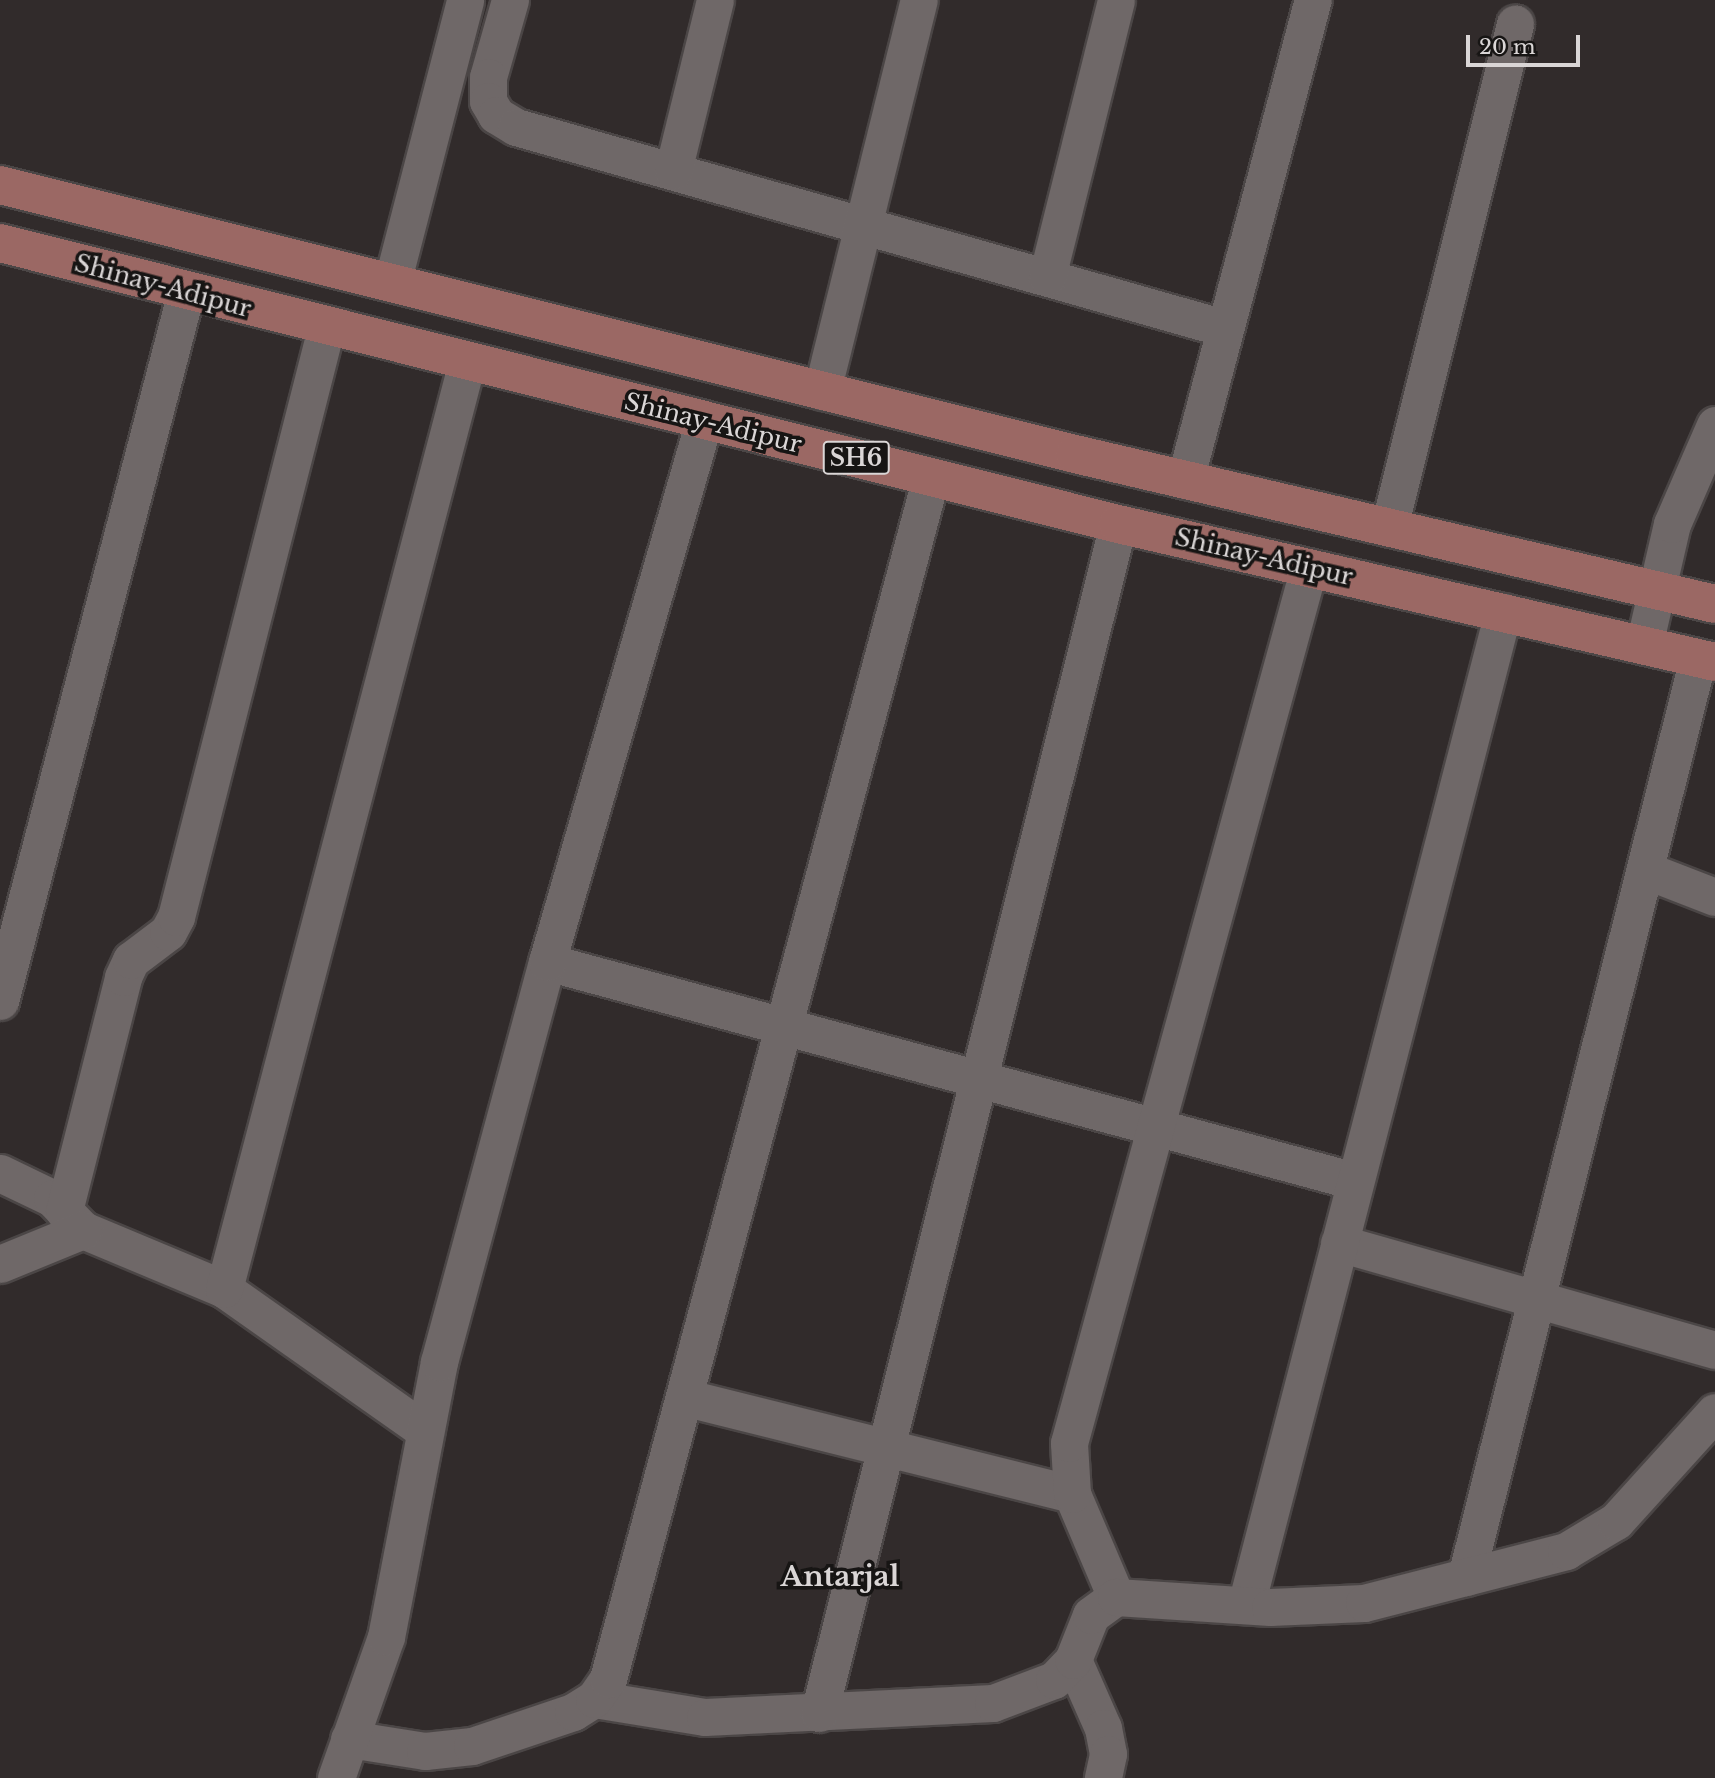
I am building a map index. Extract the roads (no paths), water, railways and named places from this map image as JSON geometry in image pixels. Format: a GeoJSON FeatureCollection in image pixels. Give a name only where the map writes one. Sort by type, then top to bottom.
{"type":"FeatureCollection","features":[{"type":"Feature","properties":{"kind":"main road","name":"SH6"},"geometry":{"type":"LineString","coordinates":[[0,185],[1185,480],[1715,604]]}},
{"type":"Feature","properties":{"kind":"main road","name":"Shinay-Adipur"},"geometry":{"type":"LineString","coordinates":[[0,243],[326,328],[1118,524],[1707,660]]}},
{"type":"Feature","properties":{"kind":"street"},"geometry":{"type":"LineString","coordinates":[[393,284],[465,0]]}},
{"type":"Feature","properties":{"kind":"street"},"geometry":{"type":"LineString","coordinates":[[510,0],[488,77],[488,101],[496,115],[516,127],[1224,328]]}},
{"type":"Feature","properties":{"kind":"street"},"geometry":{"type":"LineString","coordinates":[[673,171],[715,0]]}},
{"type":"Feature","properties":{"kind":"street"},"geometry":{"type":"LineString","coordinates":[[821,391],[919,0]]}},
{"type":"Feature","properties":{"kind":"street"},"geometry":{"type":"LineString","coordinates":[[1047,276],[1116,0]]}},
{"type":"Feature","properties":{"kind":"street"},"geometry":{"type":"LineString","coordinates":[[1185,480],[1313,0]]}},
{"type":"Feature","properties":{"kind":"street"},"geometry":{"type":"LineString","coordinates":[[1389,527],[1515,24]]}},
{"type":"Feature","properties":{"kind":"street"},"geometry":{"type":"LineString","coordinates":[[0,1001],[186,292]]}},
{"type":"Feature","properties":{"kind":"street"},"geometry":{"type":"LineString","coordinates":[[0,1264],[74,1221],[124,977],[131,960],[168,932],[176,917],[326,328]]}},
{"type":"Feature","properties":{"kind":"street"},"geometry":{"type":"LineString","coordinates":[[224,1289],[467,362]]}},
{"type":"Feature","properties":{"kind":"street"},"geometry":{"type":"LineString","coordinates":[[336,1778],[386,1637],[424,1430],[547,962],[704,421]]}},
{"type":"Feature","properties":{"kind":"street"},"geometry":{"type":"LineString","coordinates":[[1644,645],[1672,524],[1715,425]]}},
{"type":"Feature","properties":{"kind":"street"},"geometry":{"type":"LineString","coordinates":[[349,1739],[447,1751],[573,1712],[594,1699],[619,1653],[931,477]]}},
{"type":"Feature","properties":{"kind":"street"},"geometry":{"type":"LineString","coordinates":[[819,1713],[1118,524]]}},
{"type":"Feature","properties":{"kind":"street"},"geometry":{"type":"LineString","coordinates":[[1116,1597],[1072,1494],[1069,1443],[1309,567]]}},
{"type":"Feature","properties":{"kind":"street"},"geometry":{"type":"LineString","coordinates":[[1246,1605],[1503,612]]}},
{"type":"Feature","properties":{"kind":"street"},"geometry":{"type":"LineString","coordinates":[[1466,1577],[1645,870],[1707,660]]}},
{"type":"Feature","properties":{"kind":"street"},"geometry":{"type":"LineString","coordinates":[[1645,870],[1715,897]]}},
{"type":"Feature","properties":{"kind":"street"},"geometry":{"type":"LineString","coordinates":[[547,962],[1355,1181]]}},
{"type":"Feature","properties":{"kind":"street"},"geometry":{"type":"LineString","coordinates":[[0,1173],[34,1186],[74,1221],[224,1289],[424,1430]]}},
{"type":"Feature","properties":{"kind":"street"},"geometry":{"type":"LineString","coordinates":[[1339,1243],[1715,1350]]}},
{"type":"Feature","properties":{"kind":"street"},"geometry":{"type":"LineString","coordinates":[[687,1398],[1072,1494]]}},
{"type":"Feature","properties":{"kind":"street"},"geometry":{"type":"LineString","coordinates":[[594,1699],[705,1717],[993,1703],[1054,1680],[1073,1660],[1091,1615],[1116,1597],[1246,1605],[1364,1603],[1566,1551],[1597,1536],[1715,1412]]}},
{"type":"Feature","properties":{"kind":"street"},"geometry":{"type":"LineString","coordinates":[[1073,1660],[1104,1728],[1108,1754],[1103,1778]]}},
{"type":"Feature","properties":{"kind":"district","name":"Antarjal"},"geometry":{"type":"Point","coordinates":[840,1577]}}]}
